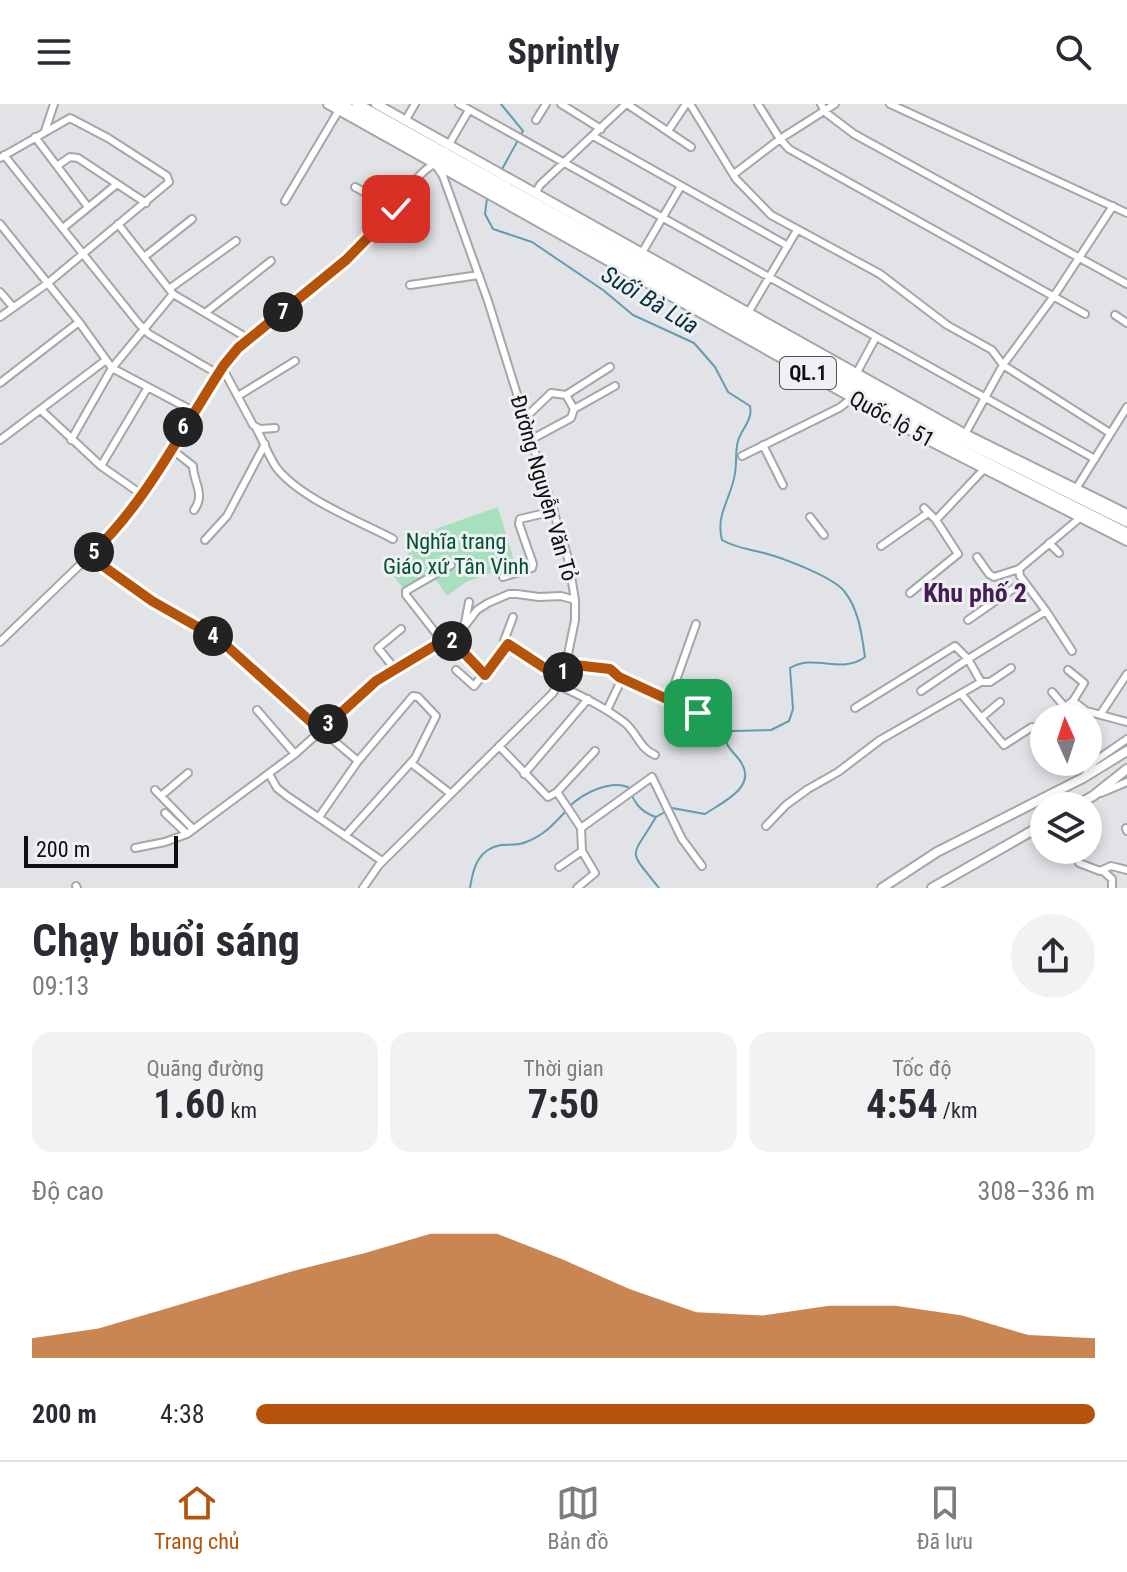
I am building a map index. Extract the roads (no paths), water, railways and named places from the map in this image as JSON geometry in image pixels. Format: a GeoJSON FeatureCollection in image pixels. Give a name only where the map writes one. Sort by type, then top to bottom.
{"type":"FeatureCollection","features":[{"type":"Feature","properties":{"kind":"highway","name":"QL.1"},"geometry":{"type":"LineString","coordinates":[[357,104],[498,187]]}},
{"type":"Feature","properties":{"kind":"highway","name":"QL.1"},"geometry":{"type":"LineString","coordinates":[[340,107],[442,153]]}},
{"type":"Feature","properties":{"kind":"highway","name":"Quốc lộ 51"},"geometry":{"type":"LineString","coordinates":[[498,187],[701,309],[856,395],[960,444],[1075,492],[1127,522]]}},
{"type":"Feature","properties":{"kind":"highway","name":"Quốc lộ 51"},"geometry":{"type":"LineString","coordinates":[[529,204],[640,256],[855,376],[960,444],[1083,514],[1127,533]]}},
{"type":"Feature","properties":{"kind":"main road","name":"QL.1"},"geometry":{"type":"LineString","coordinates":[[328,104],[340,107]]}},
{"type":"Feature","properties":{"kind":"main road","name":"QL.1"},"geometry":{"type":"LineString","coordinates":[[376,104],[405,121],[442,153],[498,187]]}},
{"type":"Feature","properties":{"kind":"main road","name":"Quốc lộ 51"},"geometry":{"type":"LineString","coordinates":[[498,187],[529,204]]}},
{"type":"Feature","properties":{"kind":"main road","name":"Quốc lộ 51"},"geometry":{"type":"LineString","coordinates":[[960,444],[984,469],[1083,514],[1127,541]]}},
{"type":"Feature","properties":{"kind":"main road","name":"Quốc lộ 51"},"geometry":{"type":"LineString","coordinates":[[1075,492],[1127,514]]}},
{"type":"Feature","properties":{"kind":"main road"},"geometry":{"type":"LineString","coordinates":[[882,888],[937,852],[1083,778],[1127,751]]}},
{"type":"Feature","properties":{"kind":"main road"},"geometry":{"type":"LineString","coordinates":[[1098,792],[1127,769]]}},
{"type":"Feature","properties":{"kind":"main road"},"geometry":{"type":"LineString","coordinates":[[932,888],[1030,832]]}},
{"type":"Feature","properties":{"kind":"street"},"geometry":{"type":"LineString","coordinates":[[45,132],[54,104]]}},
{"type":"Feature","properties":{"kind":"street"},"geometry":{"type":"LineString","coordinates":[[405,121],[415,104]]}},
{"type":"Feature","properties":{"kind":"street"},"geometry":{"type":"LineString","coordinates":[[459,104],[1095,459]]}},
{"type":"Feature","properties":{"kind":"street"},"geometry":{"type":"LineString","coordinates":[[536,120],[546,104]]}},
{"type":"Feature","properties":{"kind":"street"},"geometry":{"type":"LineString","coordinates":[[561,104],[601,129]]}},
{"type":"Feature","properties":{"kind":"street"},"geometry":{"type":"LineString","coordinates":[[609,104],[618,111]]}},
{"type":"Feature","properties":{"kind":"street"},"geometry":{"type":"LineString","coordinates":[[529,204],[540,185],[626,104],[691,147]]}},
{"type":"Feature","properties":{"kind":"street"},"geometry":{"type":"LineString","coordinates":[[668,131],[688,104],[734,174],[771,215],[880,274],[947,325],[992,350],[1003,365],[1110,433]]}},
{"type":"Feature","properties":{"kind":"street"},"geometry":{"type":"LineString","coordinates":[[758,104],[780,139],[794,152],[1085,314]]}},
{"type":"Feature","properties":{"kind":"street"},"geometry":{"type":"LineString","coordinates":[[821,104],[825,112],[861,138],[1127,284]]}},
{"type":"Feature","properties":{"kind":"street"},"geometry":{"type":"LineString","coordinates":[[734,174],[780,139],[835,104]]}},
{"type":"Feature","properties":{"kind":"street"},"geometry":{"type":"LineString","coordinates":[[890,104],[1127,213]]}},
{"type":"Feature","properties":{"kind":"street"},"geometry":{"type":"LineString","coordinates":[[285,201],[340,107]]}},
{"type":"Feature","properties":{"kind":"street"},"geometry":{"type":"LineString","coordinates":[[0,642],[3,634],[113,533],[220,370],[249,339],[346,260],[396,209],[419,175],[442,153],[469,110]]}},
{"type":"Feature","properties":{"kind":"street"},"geometry":{"type":"LineString","coordinates":[[0,317],[48,283],[84,254],[118,224],[168,184],[167,176],[74,119],[65,119],[2,156],[63,228],[84,254],[144,329],[220,370],[238,396],[274,464],[286,477],[323,504],[393,539]]}},
{"type":"Feature","properties":{"kind":"street"},"geometry":{"type":"LineString","coordinates":[[593,136],[788,246]]}},
{"type":"Feature","properties":{"kind":"street"},"geometry":{"type":"LineString","coordinates":[[35,137],[88,207]]}},
{"type":"Feature","properties":{"kind":"street","name":"Đường Nguyễn Văn Tỏ"},"geometry":{"type":"LineString","coordinates":[[363,888],[382,861],[553,693],[566,664],[574,634],[575,600],[568,558],[479,275],[443,176],[442,153]]}},
{"type":"Feature","properties":{"kind":"street"},"geometry":{"type":"LineString","coordinates":[[57,166],[74,157],[146,203]]}},
{"type":"Feature","properties":{"kind":"street"},"geometry":{"type":"LineString","coordinates":[[63,228],[117,184]]}},
{"type":"Feature","properties":{"kind":"street"},"geometry":{"type":"LineString","coordinates":[[640,256],[681,186]]}},
{"type":"Feature","properties":{"kind":"street"},"geometry":{"type":"LineString","coordinates":[[355,187],[396,209]]}},
{"type":"Feature","properties":{"kind":"street"},"geometry":{"type":"LineString","coordinates":[[960,444],[1003,365],[1081,257],[1113,206]]}},
{"type":"Feature","properties":{"kind":"street"},"geometry":{"type":"LineString","coordinates":[[144,257],[192,219]]}},
{"type":"Feature","properties":{"kind":"street"},"geometry":{"type":"LineString","coordinates":[[0,224],[112,368],[193,411]]}},
{"type":"Feature","properties":{"kind":"street"},"geometry":{"type":"LineString","coordinates":[[118,224],[171,291],[249,339]]}},
{"type":"Feature","properties":{"kind":"street"},"geometry":{"type":"LineString","coordinates":[[747,316],[797,230]]}},
{"type":"Feature","properties":{"kind":"street"},"geometry":{"type":"LineString","coordinates":[[71,440],[112,368],[171,291],[236,241]]}},
{"type":"Feature","properties":{"kind":"street"},"geometry":{"type":"LineString","coordinates":[[205,313],[271,261]]}},
{"type":"Feature","properties":{"kind":"street"},"geometry":{"type":"LineString","coordinates":[[410,285],[479,275]]}},
{"type":"Feature","properties":{"kind":"street"},"geometry":{"type":"LineString","coordinates":[[0,292],[13,307]]}},
{"type":"Feature","properties":{"kind":"street"},"geometry":{"type":"LineString","coordinates":[[1115,315],[1127,323]]}},
{"type":"Feature","properties":{"kind":"street"},"geometry":{"type":"LineString","coordinates":[[0,383],[79,322]]}},
{"type":"Feature","properties":{"kind":"street"},"geometry":{"type":"LineString","coordinates":[[855,376],[876,337]]}},
{"type":"Feature","properties":{"kind":"street"},"geometry":{"type":"LineString","coordinates":[[0,440],[106,360]]}},
{"type":"Feature","properties":{"kind":"street"},"geometry":{"type":"LineString","coordinates":[[238,396],[295,361]]}},
{"type":"Feature","properties":{"kind":"street"},"geometry":{"type":"LineString","coordinates":[[524,419],[551,393],[566,395],[610,367]]}},
{"type":"Feature","properties":{"kind":"street"},"geometry":{"type":"LineString","coordinates":[[532,439],[571,418],[574,409],[615,386]]}},
{"type":"Feature","properties":{"kind":"street"},"geometry":{"type":"LineString","coordinates":[[101,466],[148,387]]}},
{"type":"Feature","properties":{"kind":"street"},"geometry":{"type":"LineString","coordinates":[[566,395],[574,409]]}},
{"type":"Feature","properties":{"kind":"street"},"geometry":{"type":"LineString","coordinates":[[742,456],[856,395]]}},
{"type":"Feature","properties":{"kind":"street"},"geometry":{"type":"LineString","coordinates":[[1075,492],[1127,407]]}},
{"type":"Feature","properties":{"kind":"street"},"geometry":{"type":"LineString","coordinates":[[41,410],[101,466],[141,494]]}},
{"type":"Feature","properties":{"kind":"street"},"geometry":{"type":"LineString","coordinates":[[256,428],[275,428]]}},
{"type":"Feature","properties":{"kind":"street"},"geometry":{"type":"LineString","coordinates":[[205,540],[227,516],[265,444]]}},
{"type":"Feature","properties":{"kind":"street"},"geometry":{"type":"LineString","coordinates":[[763,445],[783,485]]}},
{"type":"Feature","properties":{"kind":"street"},"geometry":{"type":"LineString","coordinates":[[170,448],[193,466],[200,490],[194,510]]}},
{"type":"Feature","properties":{"kind":"street"},"geometry":{"type":"LineString","coordinates":[[936,520],[984,469]]}},
{"type":"Feature","properties":{"kind":"street"},"geometry":{"type":"LineString","coordinates":[[881,546],[926,510],[958,554],[910,593]]}},
{"type":"Feature","properties":{"kind":"street"},"geometry":{"type":"LineString","coordinates":[[503,577],[532,568],[520,519],[554,511]]}},
{"type":"Feature","properties":{"kind":"street"},"geometry":{"type":"LineString","coordinates":[[977,557],[991,576],[1019,569],[1083,514]]}},
{"type":"Feature","properties":{"kind":"street"},"geometry":{"type":"LineString","coordinates":[[810,517],[824,535]]}},
{"type":"Feature","properties":{"kind":"street"},"geometry":{"type":"LineString","coordinates":[[1049,543],[1059,553]]}},
{"type":"Feature","properties":{"kind":"street"},"geometry":{"type":"LineString","coordinates":[[89,556],[152,601],[219,639],[358,761]]}},
{"type":"Feature","properties":{"kind":"street"},"geometry":{"type":"LineString","coordinates":[[451,565],[406,591],[406,595],[446,639],[485,675]]}},
{"type":"Feature","properties":{"kind":"street"},"geometry":{"type":"LineString","coordinates":[[1019,569],[1023,582],[1072,651]]}},
{"type":"Feature","properties":{"kind":"street"},"geometry":{"type":"LineString","coordinates":[[968,620],[1023,582]]}},
{"type":"Feature","properties":{"kind":"street"},"geometry":{"type":"LineString","coordinates":[[135,848],[165,842],[190,832],[295,754],[359,695],[395,669],[464,628],[477,610],[509,594],[561,596],[575,600]]}},
{"type":"Feature","properties":{"kind":"street"},"geometry":{"type":"LineString","coordinates":[[464,628],[469,602]]}},
{"type":"Feature","properties":{"kind":"street"},"geometry":{"type":"LineString","coordinates":[[921,691],[1046,611]]}},
{"type":"Feature","properties":{"kind":"street"},"geometry":{"type":"LineString","coordinates":[[513,617],[504,638],[508,644],[631,728],[646,751],[655,755]]}},
{"type":"Feature","properties":{"kind":"street"},"geometry":{"type":"LineString","coordinates":[[669,700],[696,624]]}},
{"type":"Feature","properties":{"kind":"street"},"geometry":{"type":"LineString","coordinates":[[395,669],[378,648],[401,629]]}},
{"type":"Feature","properties":{"kind":"street"},"geometry":{"type":"LineString","coordinates":[[456,670],[474,686],[508,644]]}},
{"type":"Feature","properties":{"kind":"street"},"geometry":{"type":"LineString","coordinates":[[855,708],[957,646],[981,682]]}},
{"type":"Feature","properties":{"kind":"street"},"geometry":{"type":"LineString","coordinates":[[566,664],[610,669],[619,677],[672,704],[719,722]]}},
{"type":"Feature","properties":{"kind":"street"},"geometry":{"type":"LineString","coordinates":[[766,826],[786,805],[838,772],[880,740],[1011,668]]}},
{"type":"Feature","properties":{"kind":"street"},"geometry":{"type":"LineString","coordinates":[[1068,670],[1084,683],[1070,704]]}},
{"type":"Feature","properties":{"kind":"street"},"geometry":{"type":"LineString","coordinates":[[1102,712],[1127,674]]}},
{"type":"Feature","properties":{"kind":"street"},"geometry":{"type":"LineString","coordinates":[[607,710],[617,693],[619,677]]}},
{"type":"Feature","properties":{"kind":"street"},"geometry":{"type":"LineString","coordinates":[[1052,692],[1064,704]]}},
{"type":"Feature","properties":{"kind":"street"},"geometry":{"type":"LineString","coordinates":[[962,695],[1004,745],[1030,728]]}},
{"type":"Feature","properties":{"kind":"street"},"geometry":{"type":"LineString","coordinates":[[319,817],[358,761],[415,696],[436,716],[411,763],[345,836]]}},
{"type":"Feature","properties":{"kind":"street"},"geometry":{"type":"LineString","coordinates":[[524,774],[588,699]]}},
{"type":"Feature","properties":{"kind":"street"},"geometry":{"type":"LineString","coordinates":[[1073,701],[1077,704]]}},
{"type":"Feature","properties":{"kind":"street"},"geometry":{"type":"LineString","coordinates":[[981,718],[1000,702]]}},
{"type":"Feature","properties":{"kind":"street"},"geometry":{"type":"LineString","coordinates":[[257,710],[295,754]]}},
{"type":"Feature","properties":{"kind":"street"},"geometry":{"type":"LineString","coordinates":[[1102,716],[1127,722]]}},
{"type":"Feature","properties":{"kind":"street"},"geometry":{"type":"LineString","coordinates":[[1083,778],[1095,761],[1127,739]]}},
{"type":"Feature","properties":{"kind":"street"},"geometry":{"type":"LineString","coordinates":[[499,746],[544,795],[551,797],[595,751]]}},
{"type":"Feature","properties":{"kind":"street"},"geometry":{"type":"LineString","coordinates":[[411,763],[451,794]]}},
{"type":"Feature","properties":{"kind":"street"},"geometry":{"type":"LineString","coordinates":[[162,796],[188,773]]}},
{"type":"Feature","properties":{"kind":"street"},"geometry":{"type":"LineString","coordinates":[[269,774],[277,788],[382,861]]}},
{"type":"Feature","properties":{"kind":"street"},"geometry":{"type":"LineString","coordinates":[[581,828],[652,777],[691,853],[702,866]]}},
{"type":"Feature","properties":{"kind":"street"},"geometry":{"type":"LineString","coordinates":[[1102,792],[1127,782]]}},
{"type":"Feature","properties":{"kind":"street"},"geometry":{"type":"LineString","coordinates":[[162,786],[162,796]]}},
{"type":"Feature","properties":{"kind":"street"},"geometry":{"type":"LineString","coordinates":[[155,790],[190,832]]}},
{"type":"Feature","properties":{"kind":"street"},"geometry":{"type":"LineString","coordinates":[[557,792],[581,828],[582,851],[595,873],[586,886],[577,888]]}},
{"type":"Feature","properties":{"kind":"street"},"geometry":{"type":"LineString","coordinates":[[165,813],[190,832]]}},
{"type":"Feature","properties":{"kind":"street"},"geometry":{"type":"LineString","coordinates":[[559,867],[582,851]]}},
{"type":"Feature","properties":{"kind":"street"},"geometry":{"type":"LineString","coordinates":[[1082,864],[1103,871],[1112,879],[1112,888]]}},
{"type":"Feature","properties":{"kind":"street"},"geometry":{"type":"LineString","coordinates":[[1103,871],[1111,866],[1127,870]]}},
{"type":"Feature","properties":{"kind":"waterway","name":"Suối Bà Lúa"},"geometry":{"type":"LineString","coordinates":[[501,104],[523,131],[501,171]]}},
{"type":"Feature","properties":{"kind":"waterway","name":"Suối Bà Lúa"},"geometry":{"type":"LineString","coordinates":[[487,198],[485,214],[493,229],[532,242],[603,290],[633,315],[694,343],[715,367],[728,392],[750,406],[749,420],[738,441],[736,469],[722,514],[722,540],[795,564],[838,586],[849,598],[856,614],[865,657],[847,664],[809,662],[790,668],[793,709],[789,721],[771,730],[732,731],[728,735],[727,744],[742,764],[744,780],[735,794],[705,814],[672,808],[656,817],[650,815],[635,802],[628,787],[621,785],[597,789],[570,806]]}},
{"type":"Feature","properties":{"kind":"waterway","name":"Suối Bà Lúa"},"geometry":{"type":"LineString","coordinates":[[470,888],[475,867],[482,855],[493,847],[520,844],[532,839],[548,829],[566,811]]}},
{"type":"Feature","properties":{"kind":"waterway"},"geometry":{"type":"LineString","coordinates":[[656,817],[636,854],[641,866],[659,888]]}},
{"type":"Feature","properties":{"kind":"district","name":"Khu phố 2"},"geometry":{"type":"Point","coordinates":[975,593]}},
{"type":"Feature","properties":{"kind":"park label","name":"Nghĩa trang Giáo xứ Tân Vinh"},"geometry":{"type":"Point","coordinates":[456,554]}}]}
